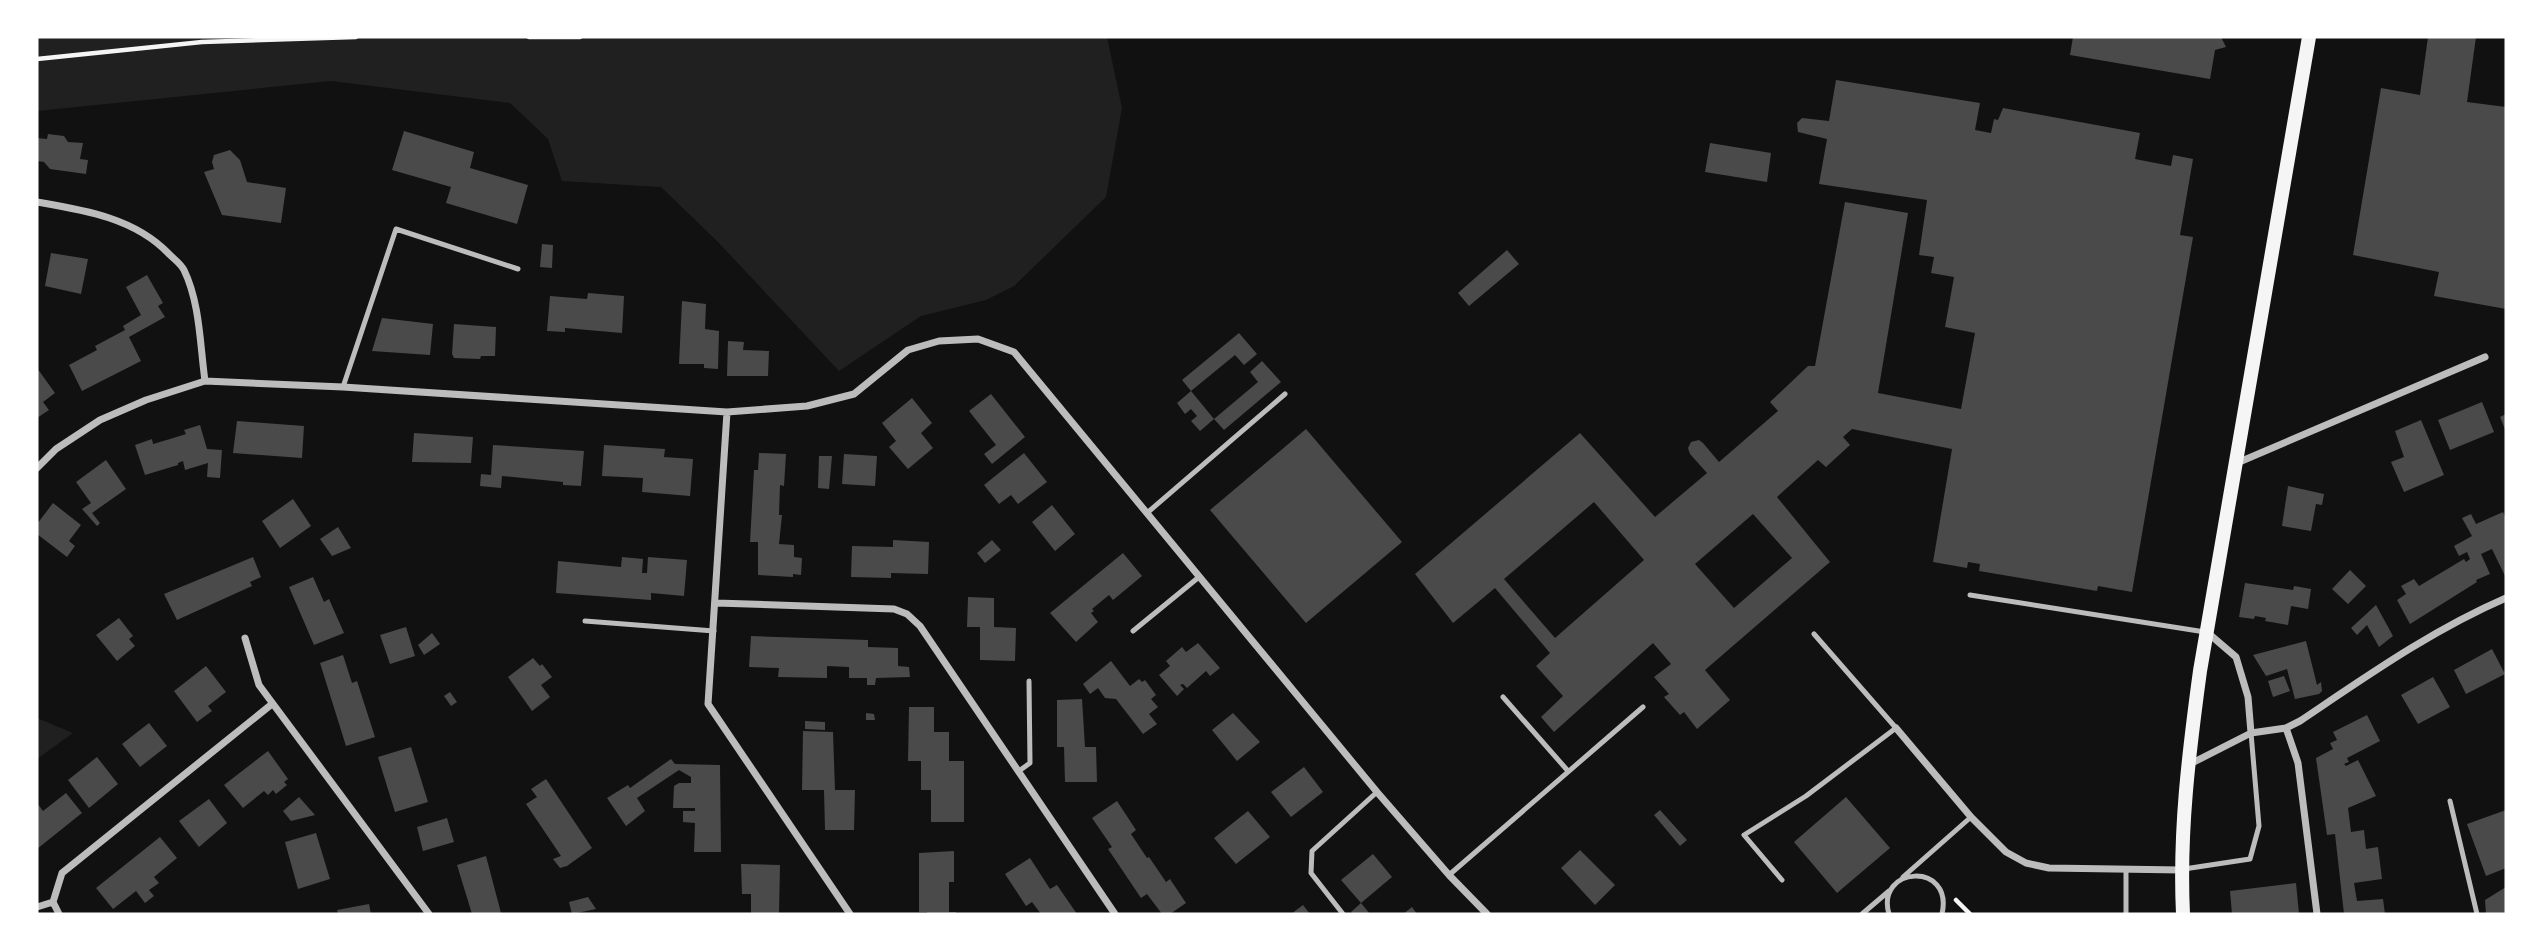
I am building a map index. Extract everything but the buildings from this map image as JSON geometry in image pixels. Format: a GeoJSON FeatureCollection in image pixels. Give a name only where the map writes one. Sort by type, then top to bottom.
{"type":"FeatureCollection","features":[{"type":"Feature","properties":{"kind":"main road"},"geometry":{"type":"LineString","coordinates":[[2183,914],[2181,870],[2187,766],[2207,632],[2309,37]]}},
{"type":"Feature","properties":{"kind":"street"},"geometry":{"type":"LineString","coordinates":[[37,202],[85,211],[119,222],[157,241],[183,268],[195,306],[205,381]]}},
{"type":"Feature","properties":{"kind":"street"},"geometry":{"type":"LineString","coordinates":[[37,468],[56,449],[100,420],[146,400],[205,381],[343,387],[727,412],[807,406],[854,394],[908,349],[939,341],[978,338],[1013,352],[1377,792],[1449,875],[1487,914]]}},
{"type":"Feature","properties":{"kind":"street"},"geometry":{"type":"LineString","coordinates":[[2236,463],[2485,357]]}},
{"type":"Feature","properties":{"kind":"street"},"geometry":{"type":"LineString","coordinates":[[727,412],[708,704],[850,914]]}},
{"type":"Feature","properties":{"kind":"street"},"geometry":{"type":"LineString","coordinates":[[2187,766],[2251,733],[2286,728],[2300,721],[2414,645],[2477,610],[2506,598]]}},
{"type":"Feature","properties":{"kind":"street"},"geometry":{"type":"LineString","coordinates":[[716,603],[894,609],[907,614],[920,626],[1115,914]]}},
{"type":"Feature","properties":{"kind":"street"},"geometry":{"type":"LineString","coordinates":[[2207,632],[2236,657],[2248,697],[2251,733]]}},
{"type":"Feature","properties":{"kind":"street"},"geometry":{"type":"LineString","coordinates":[[244,638],[258,685],[429,914]]}},
{"type":"Feature","properties":{"kind":"street"},"geometry":{"type":"LineString","coordinates":[[59,914],[53,902],[62,873],[272,704]]}},
{"type":"Feature","properties":{"kind":"street"},"geometry":{"type":"LineString","coordinates":[[1896,728],[1971,817],[2006,852],[2026,863],[2049,868],[2181,870]]}},
{"type":"Feature","properties":{"kind":"street"},"geometry":{"type":"LineString","coordinates":[[2286,728],[2298,763],[2317,914]]}},
{"type":"Feature","properties":{"kind":"street"},"geometry":{"type":"LineString","coordinates":[[37,907],[53,902]]}},
{"type":"Feature","properties":{"kind":"lane"},"geometry":{"type":"LineString","coordinates":[[343,387],[396,229],[518,269]]}},
{"type":"Feature","properties":{"kind":"lane"},"geometry":{"type":"LineString","coordinates":[[1147,513],[1285,394]]}},
{"type":"Feature","properties":{"kind":"lane"},"geometry":{"type":"LineString","coordinates":[[1133,631],[1199,577]]}},
{"type":"Feature","properties":{"kind":"lane"},"geometry":{"type":"LineString","coordinates":[[1970,595],[2207,632]]}},
{"type":"Feature","properties":{"kind":"lane"},"geometry":{"type":"LineString","coordinates":[[585,621],[714,631]]}},
{"type":"Feature","properties":{"kind":"lane"},"geometry":{"type":"LineString","coordinates":[[1782,880],[1744,835],[1806,796],[1896,728],[1814,634]]}},
{"type":"Feature","properties":{"kind":"lane"},"geometry":{"type":"LineString","coordinates":[[1018,771],[1030,763],[1029,681]]}},
{"type":"Feature","properties":{"kind":"lane"},"geometry":{"type":"LineString","coordinates":[[1503,697],[1567,771]]}},
{"type":"Feature","properties":{"kind":"lane"},"geometry":{"type":"LineString","coordinates":[[1449,875],[1643,707]]}},
{"type":"Feature","properties":{"kind":"lane"},"geometry":{"type":"LineString","coordinates":[[2181,870],[2250,859],[2259,825],[2251,733]]}},
{"type":"Feature","properties":{"kind":"lane"},"geometry":{"type":"LineString","coordinates":[[1343,914],[1311,873],[1312,851],[1377,792]]}},
{"type":"Feature","properties":{"kind":"lane"},"geometry":{"type":"LineString","coordinates":[[2450,800],[2477,914]]}},
{"type":"Feature","properties":{"kind":"lane"},"geometry":{"type":"LineString","coordinates":[[1862,914],[1971,817]]}},
{"type":"Feature","properties":{"kind":"lane"},"geometry":{"type":"LineString","coordinates":[[2126,869],[2126,914]]}},
{"type":"Feature","properties":{"kind":"lane"},"geometry":{"type":"LineString","coordinates":[[1897,882],[1914,875],[1932,880],[1943,895],[1942,914]]}},
{"type":"Feature","properties":{"kind":"lane"},"geometry":{"type":"LineString","coordinates":[[1889,914],[1887,898],[1891,889]]}},
{"type":"Feature","properties":{"kind":"path"},"geometry":{"type":"LineString","coordinates":[[37,59],[202,42],[356,37]]}},
{"type":"Feature","properties":{"kind":"path"},"geometry":{"type":"LineString","coordinates":[[530,37],[580,37]]}},
{"type":"Feature","properties":{"kind":"shaded area"},"geometry":{"type":"Polygon","coordinates":[[[37,37],[1107,37],[1122,108],[1106,197],[1014,286],[986,300],[921,316],[839,371],[718,242],[661,187],[562,181],[548,139],[510,103],[331,81],[37,111],[37,37]]]}},
{"type":"Feature","properties":{"kind":"shaded area"},"geometry":{"type":"Polygon","coordinates":[[[37,718],[73,733],[37,759],[37,718]]]}}]}
